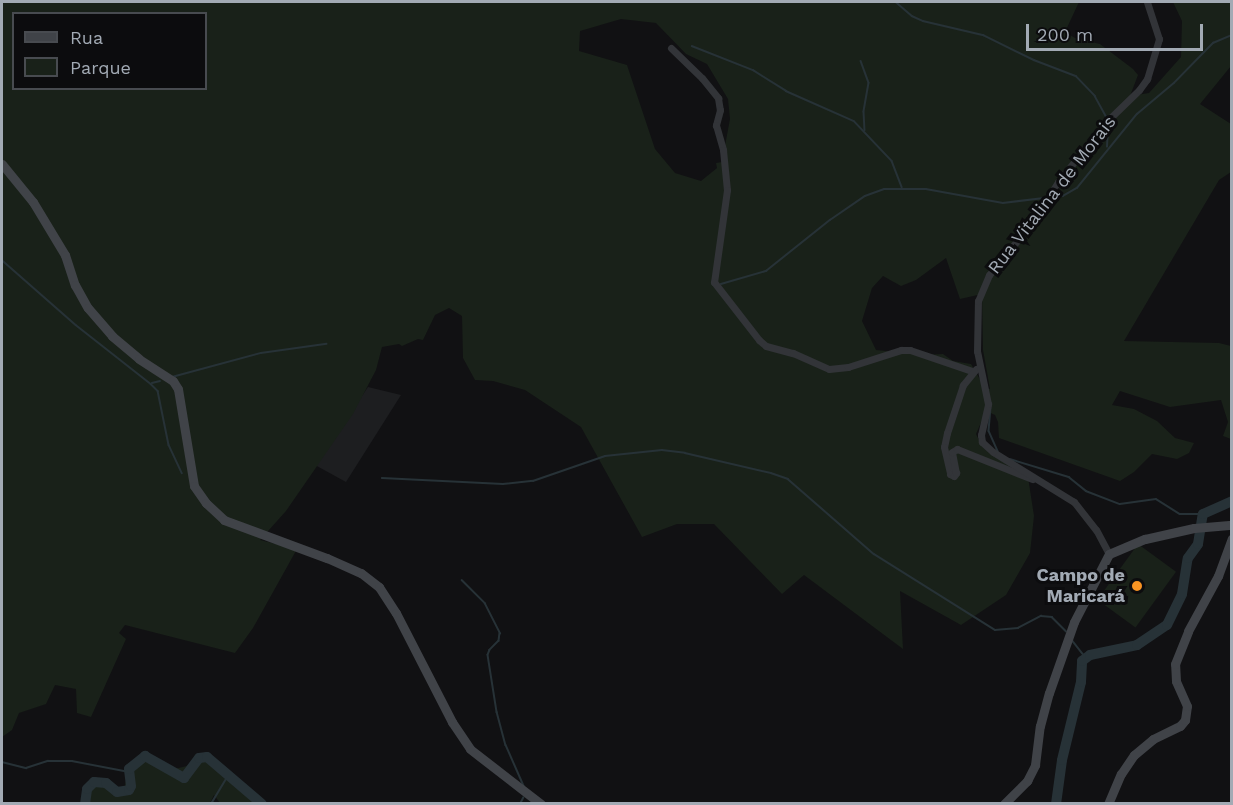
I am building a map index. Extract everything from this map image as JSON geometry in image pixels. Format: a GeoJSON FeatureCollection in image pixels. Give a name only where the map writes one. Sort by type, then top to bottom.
{"type":"FeatureCollection","features":[{"type":"Feature","properties":{"kind":"street","name":"Rua Vitalina de Morais"},"geometry":{"type":"LineString","coordinates":[[1109,554],[1096,530],[1079,507],[993,452],[982,442],[981,435],[988,404],[976,370],[978,300],[989,275],[1035,219],[1050,193],[1097,132],[1147,79],[1159,39],[1147,2]]}},
{"type":"Feature","properties":{"kind":"street"},"geometry":{"type":"LineString","coordinates":[[671,48],[702,78],[717,98],[720,110],[717,125],[726,164],[727,190],[714,282],[759,340],[766,346],[793,353],[829,369],[848,367],[901,350],[976,370],[963,385],[947,432],[944,447],[950,474],[954,476],[956,473],[952,450],[957,449],[1018,475],[1040,481]]}},
{"type":"Feature","properties":{"kind":"street"},"geometry":{"type":"LineString","coordinates":[[2,164],[33,202],[65,255],[75,285],[88,308],[112,336],[139,359],[173,381],[178,389],[194,486],[206,503],[224,520],[361,573],[379,587],[396,614],[452,722],[470,749],[541,804]]}},
{"type":"Feature","properties":{"kind":"street"},"geometry":{"type":"LineString","coordinates":[[1004,804],[1027,781],[1035,765],[1040,726],[1071,631],[1087,593],[1109,554],[1145,539],[1212,525],[1232,525]]}},
{"type":"Feature","properties":{"kind":"street"},"geometry":{"type":"LineString","coordinates":[[1108,804],[1121,774],[1134,755],[1153,739],[1176,728],[1185,720],[1187,706],[1176,681],[1175,663],[1188,631],[1218,576],[1232,538]]}},
{"type":"Feature","properties":{"kind":"shaded area"},"geometry":{"type":"Polygon","coordinates":[[[368,387],[401,395],[346,482],[315,465],[368,387]]]}},
{"type":"Feature","properties":{"kind":"green space"},"geometry":{"type":"Polygon","coordinates":[[[2,2],[1079,2],[1065,32],[1075,38],[1100,44],[1133,69],[1138,75],[1130,96],[1149,93],[1181,57],[1182,21],[1173,2],[1231,2],[1231,66],[1200,104],[1231,124],[1231,172],[1219,180],[1124,341],[1219,343],[1231,346],[1231,439],[1223,436],[1228,422],[1221,400],[1170,407],[1120,391],[1112,405],[1134,409],[1157,421],[1175,438],[1194,443],[1189,453],[1177,459],[1152,454],[1134,472],[1120,481],[999,438],[995,415],[986,411],[976,434],[981,444],[1028,477],[1034,516],[1030,553],[1006,595],[961,625],[900,591],[903,649],[804,575],[782,594],[714,524],[677,524],[642,537],[581,427],[525,390],[493,381],[475,380],[463,358],[462,316],[449,308],[435,315],[423,340],[418,339],[402,346],[399,344],[382,347],[376,370],[353,414],[286,511],[260,540],[297,549],[253,628],[235,653],[125,625],[119,633],[126,639],[91,717],[77,713],[76,689],[55,685],[46,704],[19,713],[12,730],[2,737],[2,2]],[[621,19],[580,31],[579,51],[627,65],[655,149],[675,173],[701,181],[717,168],[716,163],[722,162],[730,119],[728,99],[707,64],[686,54],[656,23],[621,19]],[[946,258],[916,280],[901,286],[883,276],[872,288],[862,321],[876,350],[925,355],[943,354],[953,361],[971,364],[985,388],[990,389],[983,350],[982,294],[960,299],[946,258]]]}},
{"type":"Feature","properties":{"kind":"green space","name":"Campo de Maricará"},"geometry":{"type":"Polygon","coordinates":[[[1138,544],[1176,572],[1135,627],[1097,600],[1138,544]]]}},
{"type":"Feature","properties":{"kind":"green space"},"geometry":{"type":"Polygon","coordinates":[[[143,754],[158,767],[170,770],[187,766],[200,754],[205,755],[207,763],[256,803],[220,803],[214,795],[210,803],[83,803],[90,781],[103,780],[124,790],[129,765],[143,754]]]}},
{"type":"Feature","properties":{"kind":"waterway"},"geometry":{"type":"LineString","coordinates":[[896,2],[912,16],[923,21],[983,35],[1034,60],[1076,76],[1095,96],[1106,116]]}},
{"type":"Feature","properties":{"kind":"waterway"},"geometry":{"type":"LineString","coordinates":[[1050,198],[1063,196],[1077,188],[1137,114],[1174,83],[1213,43],[1232,35]]}},
{"type":"Feature","properties":{"kind":"waterway"},"geometry":{"type":"LineString","coordinates":[[692,46],[753,70],[786,91],[854,121],[892,161],[902,187]]}},
{"type":"Feature","properties":{"kind":"waterway"},"geometry":{"type":"LineString","coordinates":[[861,61],[869,83],[864,112],[865,130]]}},
{"type":"Feature","properties":{"kind":"waterway"},"geometry":{"type":"LineString","coordinates":[[1107,147],[1108,125]]}},
{"type":"Feature","properties":{"kind":"waterway"},"geometry":{"type":"LineString","coordinates":[[721,284],[766,271],[830,220],[865,196],[884,189],[926,189],[1003,203],[1044,198]]}},
{"type":"Feature","properties":{"kind":"waterway"},"geometry":{"type":"LineString","coordinates":[[2,260],[76,325],[158,391],[169,445],[182,473]]}},
{"type":"Feature","properties":{"kind":"waterway"},"geometry":{"type":"LineString","coordinates":[[172,377],[261,353],[326,344]]}},
{"type":"Feature","properties":{"kind":"waterway"},"geometry":{"type":"LineString","coordinates":[[152,383],[160,381]]}},
{"type":"Feature","properties":{"kind":"waterway"},"geometry":{"type":"LineString","coordinates":[[991,408],[989,431],[998,451]]}},
{"type":"Feature","properties":{"kind":"waterway"},"geometry":{"type":"LineString","coordinates":[[382,478],[503,484],[533,481],[605,456],[662,450],[685,453],[788,479],[874,554],[995,630],[1018,628],[1041,616],[1052,617],[1066,631]]}},
{"type":"Feature","properties":{"kind":"waterway"},"geometry":{"type":"LineString","coordinates":[[1010,459],[1069,477],[1086,491],[1120,504],[1156,499],[1180,514],[1202,514]]}},
{"type":"Feature","properties":{"kind":"waterway"},"geometry":{"type":"LineString","coordinates":[[1056,804],[1062,760],[1081,682],[1082,661],[1090,655],[1137,645],[1167,625],[1182,594],[1188,558],[1198,544],[1203,514],[1232,501]]}},
{"type":"Feature","properties":{"kind":"waterway"},"geometry":{"type":"LineString","coordinates":[[462,580],[485,603],[500,633],[499,641],[488,655],[497,712],[506,745],[524,786]]}},
{"type":"Feature","properties":{"kind":"waterway"},"geometry":{"type":"LineString","coordinates":[[1072,640],[1086,658]]}},
{"type":"Feature","properties":{"kind":"waterway"},"geometry":{"type":"LineString","coordinates":[[85,804],[87,789],[94,782],[106,783],[117,792],[129,790],[131,786],[129,769],[145,756],[184,778],[199,758],[207,757],[262,804]]}},
{"type":"Feature","properties":{"kind":"waterway"},"geometry":{"type":"LineString","coordinates":[[2,762],[26,768],[48,761],[72,761],[129,772]]}},
{"type":"Feature","properties":{"kind":"waterway"},"geometry":{"type":"LineString","coordinates":[[211,804],[229,774]]}},
{"type":"Feature","properties":{"kind":"waterway"},"geometry":{"type":"LineString","coordinates":[[520,804],[523,798]]}},
{"type":"Feature","properties":{"kind":"place","name":"Campo de Maricará"},"geometry":{"type":"Point","coordinates":[1137,586]}}]}
